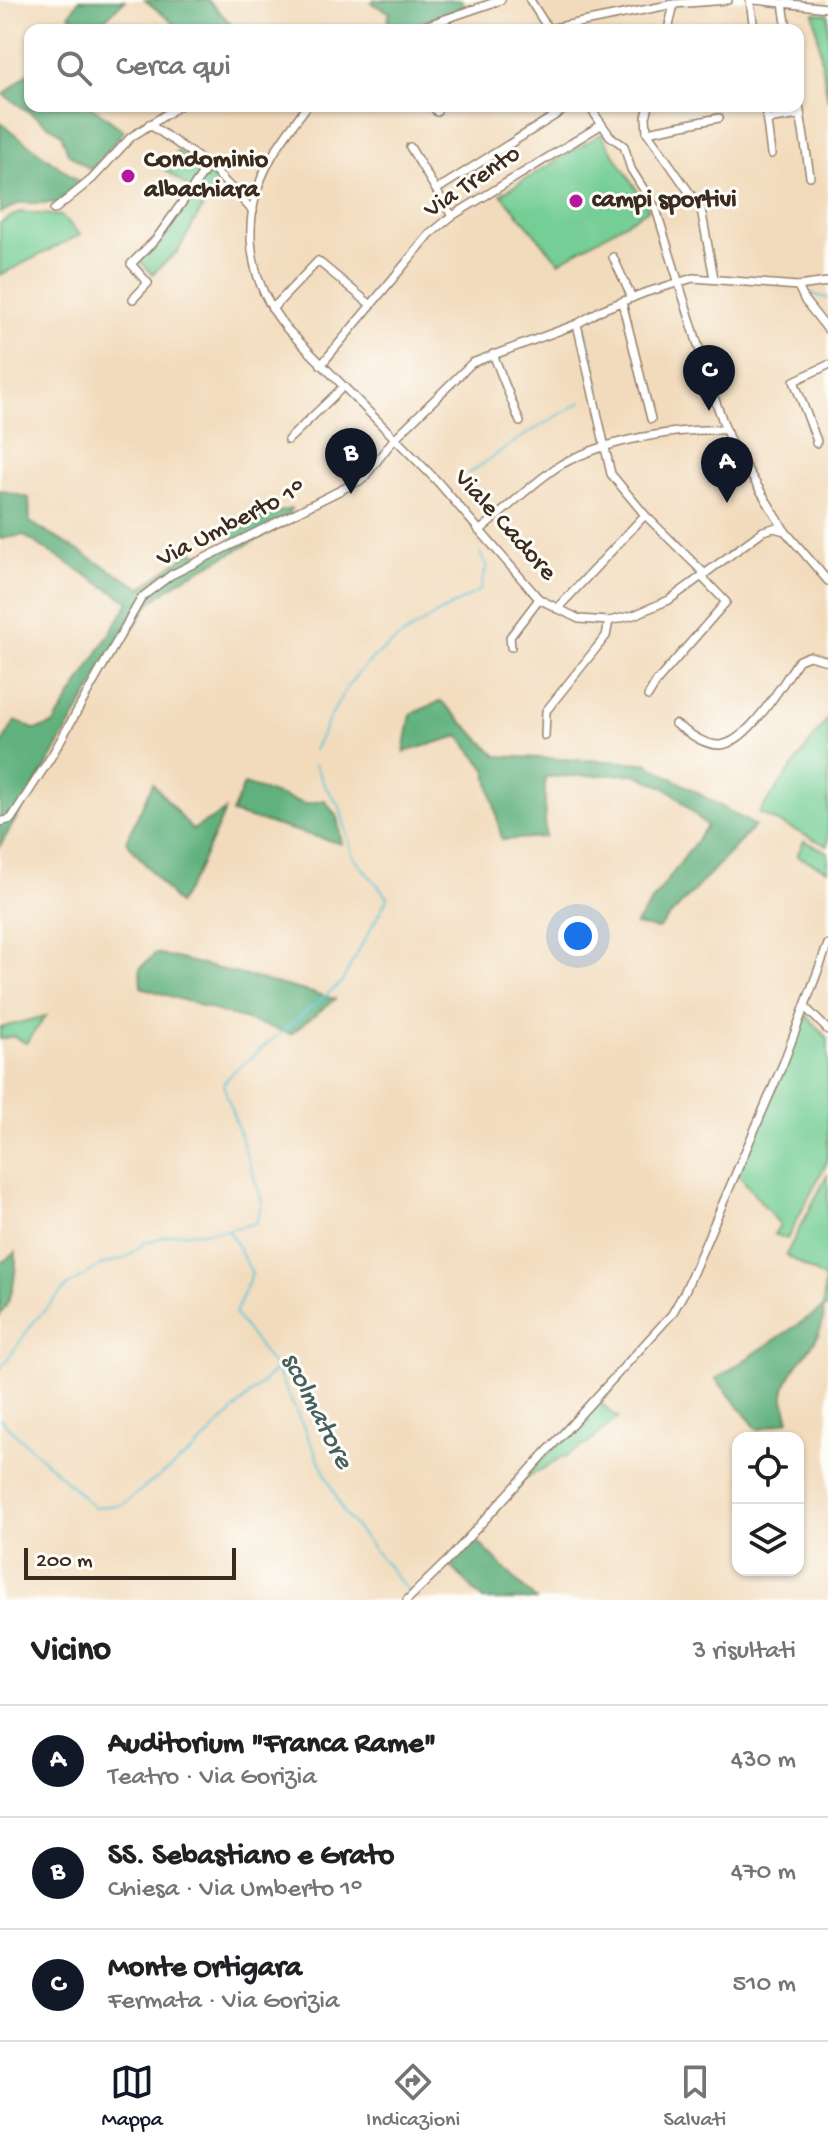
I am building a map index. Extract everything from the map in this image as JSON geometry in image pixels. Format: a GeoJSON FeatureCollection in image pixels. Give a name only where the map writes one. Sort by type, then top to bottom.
{"type":"FeatureCollection","features":[{"type":"Feature","properties":{"kind":"street"},"geometry":{"type":"LineString","coordinates":[[431,24],[501,0]]}},
{"type":"Feature","properties":{"kind":"street"},"geometry":{"type":"LineString","coordinates":[[530,0],[545,24]]}},
{"type":"Feature","properties":{"kind":"street"},"geometry":{"type":"LineString","coordinates":[[573,24],[674,4],[728,0]]}},
{"type":"Feature","properties":{"kind":"street"},"geometry":{"type":"LineString","coordinates":[[754,24],[752,0],[828,8]]}},
{"type":"Feature","properties":{"kind":"street"},"geometry":{"type":"LineString","coordinates":[[783,3],[786,24]]}},
{"type":"Feature","properties":{"kind":"street"},"geometry":{"type":"LineString","coordinates":[[669,24],[674,4]]}},
{"type":"Feature","properties":{"kind":"street"},"geometry":{"type":"LineString","coordinates":[[54,210],[92,179],[131,137],[169,112]]}},
{"type":"Feature","properties":{"kind":"street","name":"Viale Cadore"},"geometry":{"type":"LineString","coordinates":[[303,112],[268,164],[253,211],[252,261],[257,281],[272,309],[321,365],[437,481],[539,599],[579,619],[609,621],[634,615],[669,600],[763,531],[774,528],[785,531]]}},
{"type":"Feature","properties":{"kind":"street"},"geometry":{"type":"LineString","coordinates":[[436,190],[560,112]]}},
{"type":"Feature","properties":{"kind":"street"},"geometry":{"type":"LineString","coordinates":[[593,112],[601,125],[628,152],[631,169],[656,209],[730,441],[785,531],[828,581]]}},
{"type":"Feature","properties":{"kind":"street"},"geometry":{"type":"LineString","coordinates":[[647,112],[647,132],[701,209],[714,278]]}},
{"type":"Feature","properties":{"kind":"street"},"geometry":{"type":"LineString","coordinates":[[766,112],[771,154]]}},
{"type":"Feature","properties":{"kind":"street"},"geometry":{"type":"LineString","coordinates":[[800,112],[810,176]]}},
{"type":"Feature","properties":{"kind":"street"},"geometry":{"type":"LineString","coordinates":[[767,120],[800,115]]}},
{"type":"Feature","properties":{"kind":"street"},"geometry":{"type":"LineString","coordinates":[[647,132],[719,118]]}},
{"type":"Feature","properties":{"kind":"street"},"geometry":{"type":"LineString","coordinates":[[149,124],[209,165],[253,211]]}},
{"type":"Feature","properties":{"kind":"street","name":"Via Trento"},"geometry":{"type":"LineString","coordinates":[[321,365],[430,234],[452,216],[601,125]]}},
{"type":"Feature","properties":{"kind":"street"},"geometry":{"type":"LineString","coordinates":[[410,147],[452,216]]}},
{"type":"Feature","properties":{"kind":"street"},"geometry":{"type":"LineString","coordinates":[[133,299],[148,283],[131,264],[156,239],[209,165]]}},
{"type":"Feature","properties":{"kind":"street"},"geometry":{"type":"LineString","coordinates":[[613,257],[632,298]]}},
{"type":"Feature","properties":{"kind":"street"},"geometry":{"type":"LineString","coordinates":[[272,309],[318,261],[371,305]]}},
{"type":"Feature","properties":{"kind":"street","name":"Via Umberto 1°"},"geometry":{"type":"LineString","coordinates":[[0,822],[11,819],[51,757],[142,597],[171,575],[363,479],[394,439],[472,363],[577,324],[632,298],[693,278],[798,286],[828,282]]}},
{"type":"Feature","properties":{"kind":"street"},"geometry":{"type":"LineString","coordinates":[[798,286],[805,301],[828,330]]}},
{"type":"Feature","properties":{"kind":"street"},"geometry":{"type":"LineString","coordinates":[[622,302],[651,419]]}},
{"type":"Feature","properties":{"kind":"street"},"geometry":{"type":"LineString","coordinates":[[577,324],[611,474],[726,602],[657,681],[648,696]]}},
{"type":"Feature","properties":{"kind":"street"},"geometry":{"type":"LineString","coordinates":[[493,354],[520,422]]}},
{"type":"Feature","properties":{"kind":"street"},"geometry":{"type":"LineString","coordinates":[[816,443],[794,381],[828,365]]}},
{"type":"Feature","properties":{"kind":"street"},"geometry":{"type":"LineString","coordinates":[[288,440],[343,387]]}},
{"type":"Feature","properties":{"kind":"street"},"geometry":{"type":"LineString","coordinates":[[479,531],[561,465],[642,437],[726,430]]}},
{"type":"Feature","properties":{"kind":"street"},"geometry":{"type":"LineString","coordinates":[[557,609],[645,515]]}},
{"type":"Feature","properties":{"kind":"street"},"geometry":{"type":"LineString","coordinates":[[511,647],[510,637],[539,599]]}},
{"type":"Feature","properties":{"kind":"street"},"geometry":{"type":"LineString","coordinates":[[545,736],[546,711],[606,636],[609,621]]}},
{"type":"Feature","properties":{"kind":"street"},"geometry":{"type":"LineString","coordinates":[[675,724],[700,741],[721,745],[740,737],[756,720],[799,660],[809,656],[828,661]]}},
{"type":"Feature","properties":{"kind":"street"},"geometry":{"type":"LineString","coordinates":[[411,1596],[672,1314],[691,1277],[805,1007],[828,944]]}},
{"type":"Feature","properties":{"kind":"street"},"geometry":{"type":"LineString","coordinates":[[805,1007],[828,1030]]}},
{"type":"Feature","properties":{"kind":"green space"},"geometry":{"type":"Polygon","coordinates":[[[79,0],[125,0],[99,24],[73,24],[74,20],[69,15],[79,0]]]}},
{"type":"Feature","properties":{"kind":"green space"},"geometry":{"type":"Polygon","coordinates":[[[145,0],[208,0],[231,24],[174,24],[145,0]]]}},
{"type":"Feature","properties":{"kind":"green space"},"geometry":{"type":"Polygon","coordinates":[[[375,0],[462,0],[465,8],[415,24],[387,24],[390,12],[371,3],[375,0]]]}},
{"type":"Feature","properties":{"kind":"green space"},"geometry":{"type":"Polygon","coordinates":[[[814,13],[828,14],[828,101],[814,13]]]}},
{"type":"Feature","properties":{"kind":"green space"},"geometry":{"type":"Polygon","coordinates":[[[24,77],[24,109],[4,95],[24,77]]]}},
{"type":"Feature","properties":{"kind":"green space"},"geometry":{"type":"Polygon","coordinates":[[[29,112],[99,112],[124,131],[91,170],[68,153],[61,134],[29,112]]]}},
{"type":"Feature","properties":{"kind":"green space"},"geometry":{"type":"Polygon","coordinates":[[[0,123],[81,183],[57,203],[20,203],[0,213],[0,123]]]}},
{"type":"Feature","properties":{"kind":"green space","name":"campi sportivi"},"geometry":{"type":"Polygon","coordinates":[[[601,134],[649,209],[559,262],[501,194],[601,134]]]}},
{"type":"Feature","properties":{"kind":"green space"},"geometry":{"type":"Polygon","coordinates":[[[178,151],[217,182],[178,251],[152,274],[139,260],[163,240],[195,192],[164,169],[178,151]]]}},
{"type":"Feature","properties":{"kind":"green space"},"geometry":{"type":"Polygon","coordinates":[[[20,212],[62,216],[80,235],[0,275],[0,223],[20,212]]]}},
{"type":"Feature","properties":{"kind":"green space"},"geometry":{"type":"Polygon","coordinates":[[[0,490],[29,498],[30,522],[141,588],[192,551],[203,557],[234,539],[231,531],[241,522],[291,509],[285,525],[182,579],[150,603],[89,693],[0,846],[0,747],[15,721],[36,730],[54,724],[129,602],[23,535],[0,539],[0,490]]]}},
{"type":"Feature","properties":{"kind":"green space"},"geometry":{"type":"Polygon","coordinates":[[[441,701],[497,756],[646,763],[755,826],[658,929],[635,925],[707,826],[671,791],[636,774],[545,777],[545,837],[502,840],[486,769],[459,736],[404,752],[411,714],[441,701]]]}},
{"type":"Feature","properties":{"kind":"green space"},"geometry":{"type":"Polygon","coordinates":[[[828,718],[828,846],[759,813],[828,718]]]}},
{"type":"Feature","properties":{"kind":"green space"},"geometry":{"type":"Polygon","coordinates":[[[153,783],[192,830],[225,811],[197,872],[178,904],[126,841],[153,783]]]}},
{"type":"Feature","properties":{"kind":"green space"},"geometry":{"type":"Polygon","coordinates":[[[244,784],[305,804],[325,800],[337,817],[342,844],[232,813],[244,784]]]}},
{"type":"Feature","properties":{"kind":"green space"},"geometry":{"type":"Polygon","coordinates":[[[804,841],[828,852],[828,870],[797,856],[804,841]]]}},
{"type":"Feature","properties":{"kind":"green space"},"geometry":{"type":"Polygon","coordinates":[[[156,953],[335,999],[291,1034],[141,987],[140,968],[156,953]]]}},
{"type":"Feature","properties":{"kind":"green space"},"geometry":{"type":"Polygon","coordinates":[[[806,1015],[828,1039],[828,1160],[787,1239],[774,1234],[780,1225],[738,1174],[806,1015]]]}},
{"type":"Feature","properties":{"kind":"green space"},"geometry":{"type":"Polygon","coordinates":[[[46,1016],[26,1043],[13,1036],[0,1039],[0,1028],[46,1016]]]}},
{"type":"Feature","properties":{"kind":"green space"},"geometry":{"type":"Polygon","coordinates":[[[828,1174],[828,1308],[823,1308],[825,1279],[786,1255],[828,1174]]]}},
{"type":"Feature","properties":{"kind":"green space"},"geometry":{"type":"Polygon","coordinates":[[[16,1252],[13,1285],[0,1315],[0,1264],[16,1252]]]}},
{"type":"Feature","properties":{"kind":"green space"},"geometry":{"type":"Polygon","coordinates":[[[823,1308],[820,1332],[787,1383],[784,1397],[789,1420],[758,1430],[716,1379],[823,1308]]]}},
{"type":"Feature","properties":{"kind":"green space"},"geometry":{"type":"Polygon","coordinates":[[[598,1401],[618,1418],[587,1444],[521,1481],[598,1401]]]}},
{"type":"Feature","properties":{"kind":"green space"},"geometry":{"type":"Polygon","coordinates":[[[472,1536],[536,1600],[483,1600],[449,1564],[472,1536]]]}},
{"type":"Feature","properties":{"kind":"waterway"},"geometry":{"type":"LineString","coordinates":[[810,294],[828,298]]}},
{"type":"Feature","properties":{"kind":"waterway"},"geometry":{"type":"LineString","coordinates":[[585,327],[599,385]]}},
{"type":"Feature","properties":{"kind":"waterway"},"geometry":{"type":"LineString","coordinates":[[468,474],[581,402]]}},
{"type":"Feature","properties":{"kind":"waterway"},"geometry":{"type":"LineString","coordinates":[[314,750],[346,689],[372,659],[407,633],[480,590],[487,565],[480,553]]}},
{"type":"Feature","properties":{"kind":"waterway"},"geometry":{"type":"LineString","coordinates":[[0,1370],[33,1323],[65,1288],[101,1265],[126,1258],[144,1243],[173,1234],[228,1230],[256,1223],[262,1201],[223,1084],[233,1072],[341,983],[388,897],[353,857],[340,807],[315,765]]}},
{"type":"Feature","properties":{"kind":"waterway","name":"scolmatore"},"geometry":{"type":"LineString","coordinates":[[229,1231],[252,1273],[235,1314],[276,1369],[344,1513],[409,1592]]}},
{"type":"Feature","properties":{"kind":"waterway"},"geometry":{"type":"LineString","coordinates":[[0,1419],[94,1507],[121,1505],[192,1452],[276,1369]]}},
{"type":"Feature","properties":{"kind":"place","name":"Condominio albachiara"},"geometry":{"type":"Point","coordinates":[128,176]}},
{"type":"Feature","properties":{"kind":"place","name":"campi sportivi"},"geometry":{"type":"Point","coordinates":[576,201]}},
{"type":"Feature","properties":{"kind":"place","name":"Monte Ortigara"},"geometry":{"type":"Point","coordinates":[709,411]}},
{"type":"Feature","properties":{"kind":"place","name":"SS. Sebastiano e Grato"},"geometry":{"type":"Point","coordinates":[351,494]}},
{"type":"Feature","properties":{"kind":"place","name":"Auditorium \"Franca Rame\""},"geometry":{"type":"Point","coordinates":[727,503]}}]}
